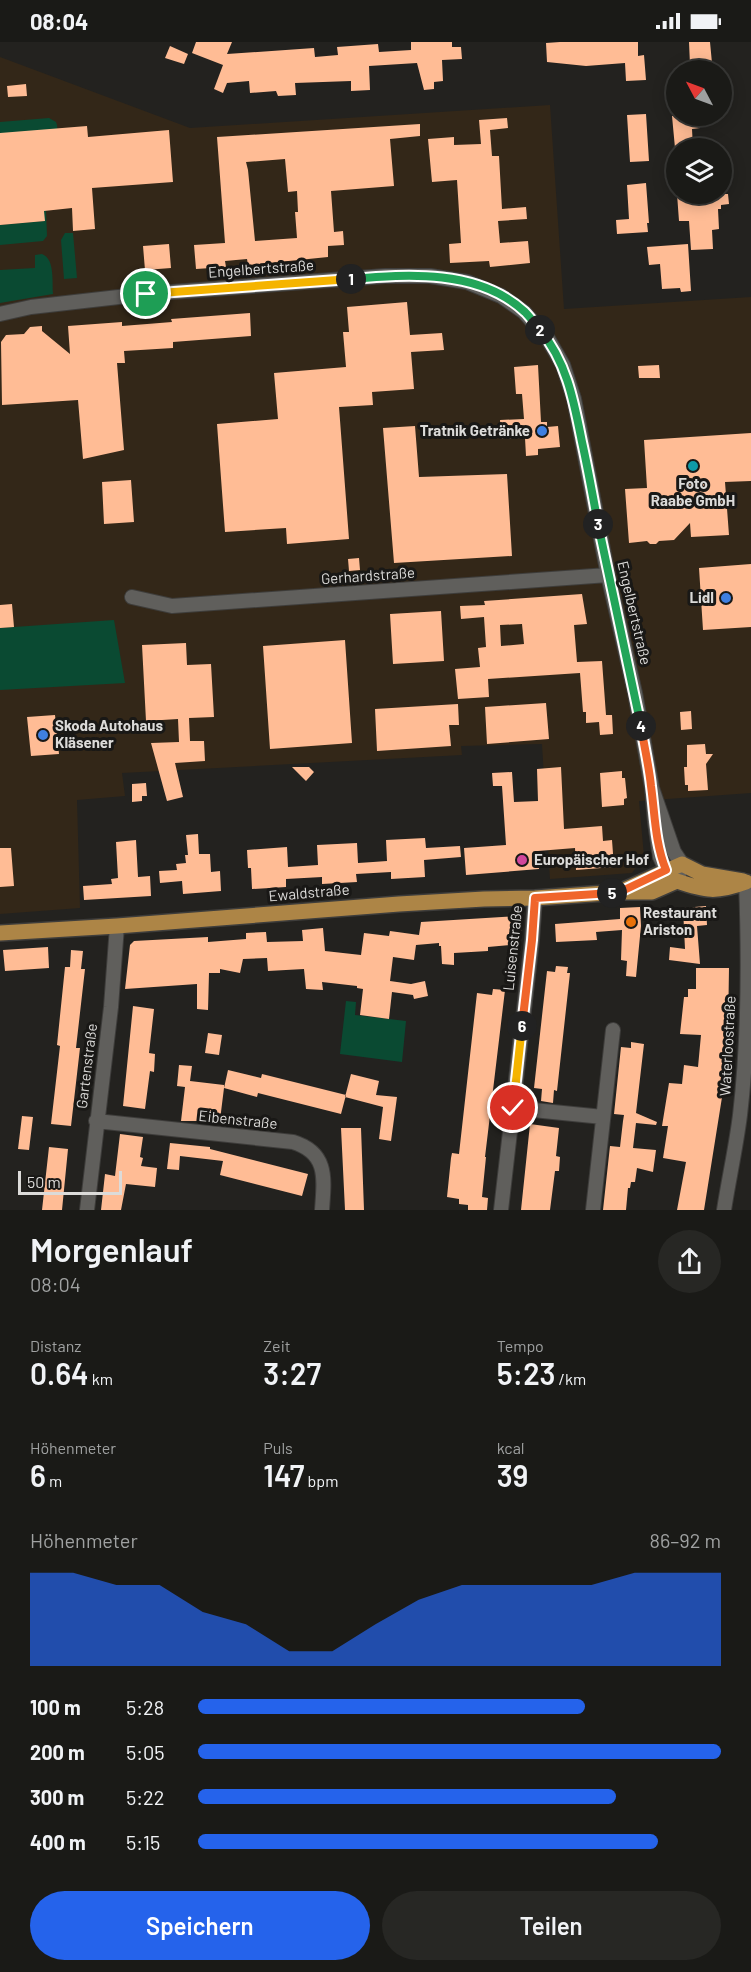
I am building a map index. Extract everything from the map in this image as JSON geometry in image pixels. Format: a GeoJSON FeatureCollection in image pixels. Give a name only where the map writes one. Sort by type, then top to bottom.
{"type":"FeatureCollection","features":[{"type":"Feature","properties":{"kind":"main road","name":"Ewaldstraße"},"geometry":{"type":"LineString","coordinates":[[0,933],[484,898],[535,898],[620,892],[671,875],[682,864]]}},
{"type":"Feature","properties":{"kind":"main road"},"geometry":{"type":"LineString","coordinates":[[682,864],[702,874],[748,882]]}},
{"type":"Feature","properties":{"kind":"main road"},"geometry":{"type":"LineString","coordinates":[[671,875],[699,888],[719,891],[748,882]]}},
{"type":"Feature","properties":{"kind":"street","name":"Engelbertstraße"},"geometry":{"type":"LineString","coordinates":[[0,314],[146,294],[385,276],[430,276],[467,282],[501,296],[524,312],[548,339],[563,365],[574,399],[608,575],[630,670],[652,788],[654,822],[660,856],[671,875]]}},
{"type":"Feature","properties":{"kind":"street","name":"Gerhardstraße"},"geometry":{"type":"LineString","coordinates":[[132,597],[172,606],[608,575]]}},
{"type":"Feature","properties":{"kind":"street","name":"Engelbertstraße"},"geometry":{"type":"LineString","coordinates":[[652,788],[674,852],[682,864]]}},
{"type":"Feature","properties":{"kind":"street","name":"Waterloostraße"},"geometry":{"type":"LineString","coordinates":[[724,1210],[740,1116],[746,1045],[748,882]]}},
{"type":"Feature","properties":{"kind":"street","name":"Luisenstraße"},"geometry":{"type":"LineString","coordinates":[[501,1210],[535,898]]}},
{"type":"Feature","properties":{"kind":"street","name":"Gartenstraße"},"geometry":{"type":"LineString","coordinates":[[87,1210],[108,1030],[117,926]]}},
{"type":"Feature","properties":{"kind":"street"},"geometry":{"type":"LineString","coordinates":[[593,1210],[613,1030]]}},
{"type":"Feature","properties":{"kind":"street"},"geometry":{"type":"LineString","coordinates":[[513,1108],[603,1117]]}},
{"type":"Feature","properties":{"kind":"street","name":"Eibenstraße"},"geometry":{"type":"LineString","coordinates":[[96,1121],[293,1142],[305,1146],[321,1162],[325,1178],[322,1210]]}},
{"type":"Feature","properties":{"kind":"shaded area"},"geometry":{"type":"Polygon","coordinates":[[[0,57],[190,128],[550,105],[564,309],[751,297],[751,793],[639,801],[644,856],[632,873],[550,879],[542,744],[461,746],[462,755],[122,773],[125,796],[77,800],[80,908],[0,914],[0,57]]]}},
{"type":"Feature","properties":{"kind":"green space"},"geometry":{"type":"Polygon","coordinates":[[[49,118],[57,125],[62,184],[0,133],[0,122],[49,118]]]}},
{"type":"Feature","properties":{"kind":"green space"},"geometry":{"type":"Polygon","coordinates":[[[46,210],[47,236],[43,241],[0,245],[0,225],[44,221],[46,210]]]}},
{"type":"Feature","properties":{"kind":"green space"},"geometry":{"type":"Polygon","coordinates":[[[65,233],[73,233],[77,278],[64,279],[61,240],[65,233]]]}},
{"type":"Feature","properties":{"kind":"green space"},"geometry":{"type":"Polygon","coordinates":[[[42,254],[51,265],[53,294],[0,303],[0,270],[35,268],[35,255],[42,254]]]}},
{"type":"Feature","properties":{"kind":"green space"},"geometry":{"type":"Polygon","coordinates":[[[114,620],[125,683],[0,690],[0,628],[114,620]]]}},
{"type":"Feature","properties":{"kind":"green space"},"geometry":{"type":"Polygon","coordinates":[[[346,1001],[356,1002],[355,1015],[406,1021],[402,1062],[340,1054],[346,1001]]]}},
{"type":"Feature","properties":{"kind":"building"},"geometry":{"type":"Polygon","coordinates":[[[196,42],[232,42],[227,54],[314,48],[315,57],[338,55],[337,47],[378,44],[379,52],[411,50],[411,42],[452,42],[452,47],[461,47],[462,59],[442,60],[443,81],[434,82],[434,89],[424,90],[417,63],[369,66],[370,90],[351,91],[351,81],[295,83],[296,95],[278,96],[276,91],[250,93],[249,81],[227,83],[223,93],[214,89],[223,65],[192,53],[196,42]]]}},
{"type":"Feature","properties":{"kind":"building"},"geometry":{"type":"Polygon","coordinates":[[[638,42],[638,56],[644,55],[646,80],[626,81],[625,63],[586,66],[547,62],[546,43],[638,42]]]}},
{"type":"Feature","properties":{"kind":"building"},"geometry":{"type":"Polygon","coordinates":[[[689,42],[710,42],[712,60],[690,60],[689,42]]]}},
{"type":"Feature","properties":{"kind":"building"},"geometry":{"type":"Polygon","coordinates":[[[170,46],[188,54],[184,64],[165,58],[170,46]]]}},
{"type":"Feature","properties":{"kind":"building"},"geometry":{"type":"Polygon","coordinates":[[[26,84],[27,96],[8,97],[7,86],[26,84]]]}},
{"type":"Feature","properties":{"kind":"building"},"geometry":{"type":"Polygon","coordinates":[[[646,114],[649,161],[630,162],[627,115],[646,114]]]}},
{"type":"Feature","properties":{"kind":"building"},"geometry":{"type":"Polygon","coordinates":[[[507,118],[508,128],[490,130],[492,156],[499,156],[502,209],[526,207],[527,219],[498,221],[500,243],[528,241],[530,263],[490,267],[489,261],[450,263],[449,244],[461,243],[457,180],[432,182],[428,139],[454,137],[454,145],[481,144],[479,120],[507,118]]]}},
{"type":"Feature","properties":{"kind":"building"},"geometry":{"type":"Polygon","coordinates":[[[420,124],[420,136],[390,139],[394,186],[331,191],[334,232],[343,231],[344,245],[328,246],[328,257],[248,265],[247,259],[225,261],[226,267],[196,269],[194,245],[225,243],[217,137],[420,124]],[[285,159],[246,162],[255,241],[297,238],[295,212],[298,212],[297,191],[288,192],[285,159]]]}},
{"type":"Feature","properties":{"kind":"building"},"geometry":{"type":"Polygon","coordinates":[[[87,126],[88,137],[169,130],[173,182],[92,188],[95,229],[73,231],[72,208],[44,211],[45,221],[0,225],[0,133],[87,126]]]}},
{"type":"Feature","properties":{"kind":"building"},"geometry":{"type":"Polygon","coordinates":[[[673,126],[700,126],[700,128],[692,129],[692,138],[674,138],[673,126]]]}},
{"type":"Feature","properties":{"kind":"building"},"geometry":{"type":"Polygon","coordinates":[[[646,183],[648,232],[617,234],[616,220],[629,219],[627,185],[646,183]]]}},
{"type":"Feature","properties":{"kind":"building"},"geometry":{"type":"Polygon","coordinates":[[[678,204],[729,204],[721,205],[721,209],[718,209],[719,229],[712,230],[713,249],[691,250],[689,221],[679,221],[678,204]]]}},
{"type":"Feature","properties":{"kind":"building"},"geometry":{"type":"Polygon","coordinates":[[[169,244],[171,268],[145,270],[143,246],[169,244]]]}},
{"type":"Feature","properties":{"kind":"building"},"geometry":{"type":"Polygon","coordinates":[[[688,244],[691,291],[681,292],[680,288],[662,289],[660,264],[649,265],[647,247],[688,244]]]}},
{"type":"Feature","properties":{"kind":"building"},"geometry":{"type":"Polygon","coordinates":[[[407,302],[410,335],[442,333],[444,350],[411,352],[414,389],[372,392],[373,405],[339,407],[349,539],[287,544],[286,528],[225,532],[217,424],[278,419],[274,373],[346,367],[343,332],[349,332],[347,307],[407,302]]]}},
{"type":"Feature","properties":{"kind":"building"},"geometry":{"type":"Polygon","coordinates":[[[250,313],[251,336],[173,342],[173,348],[124,351],[125,363],[117,363],[124,450],[83,459],[78,400],[2,405],[1,342],[6,335],[24,334],[30,327],[42,326],[42,331],[70,354],[68,326],[122,322],[122,326],[172,322],[171,319],[250,313]]]}},
{"type":"Feature","properties":{"kind":"building"},"geometry":{"type":"Polygon","coordinates":[[[538,365],[541,422],[547,422],[547,427],[558,426],[560,447],[538,449],[538,455],[526,456],[525,438],[501,439],[500,420],[524,419],[522,394],[516,394],[514,367],[538,365]]]}},
{"type":"Feature","properties":{"kind":"building"},"geometry":{"type":"Polygon","coordinates":[[[659,365],[660,378],[639,378],[638,366],[659,365]]]}},
{"type":"Feature","properties":{"kind":"building"},"geometry":{"type":"Polygon","coordinates":[[[415,426],[419,477],[507,474],[512,556],[394,563],[383,428],[415,426]]]}},
{"type":"Feature","properties":{"kind":"building"},"geometry":{"type":"Polygon","coordinates":[[[751,433],[751,481],[725,482],[729,535],[691,537],[690,523],[674,540],[659,541],[656,544],[650,544],[647,541],[629,543],[625,489],[647,488],[644,440],[751,433]]]}},
{"type":"Feature","properties":{"kind":"building"},"geometry":{"type":"Polygon","coordinates":[[[131,480],[134,522],[104,524],[102,482],[131,480]]]}},
{"type":"Feature","properties":{"kind":"building"},"geometry":{"type":"Polygon","coordinates":[[[359,558],[360,570],[349,571],[348,559],[359,558]]]}},
{"type":"Feature","properties":{"kind":"building","name":"Lidl"},"geometry":{"type":"Polygon","coordinates":[[[751,564],[751,627],[703,630],[699,568],[751,564]]]}},
{"type":"Feature","properties":{"kind":"building"},"geometry":{"type":"Polygon","coordinates":[[[582,594],[587,624],[574,625],[577,662],[602,661],[606,715],[612,715],[613,734],[600,735],[599,722],[586,723],[580,673],[488,679],[489,697],[458,699],[455,669],[480,667],[478,648],[486,647],[484,617],[461,619],[460,606],[485,605],[484,601],[582,594]],[[522,624],[500,625],[501,646],[524,644],[522,624]]]}},
{"type":"Feature","properties":{"kind":"building"},"geometry":{"type":"Polygon","coordinates":[[[12,604],[14,627],[0,628],[0,605],[12,604]]]}},
{"type":"Feature","properties":{"kind":"building"},"geometry":{"type":"Polygon","coordinates":[[[441,611],[444,661],[393,664],[390,614],[441,611]]]}},
{"type":"Feature","properties":{"kind":"building"},"geometry":{"type":"Polygon","coordinates":[[[345,640],[352,743],[270,749],[263,646],[345,640]]]}},
{"type":"Feature","properties":{"kind":"building"},"geometry":{"type":"Polygon","coordinates":[[[186,643],[187,665],[211,664],[214,717],[189,718],[190,741],[204,741],[205,761],[175,763],[183,797],[167,801],[151,743],[179,742],[178,719],[146,721],[142,645],[186,643]]]}},
{"type":"Feature","properties":{"kind":"building"},"geometry":{"type":"Polygon","coordinates":[[[546,703],[549,739],[487,744],[485,707],[546,703]]]}},
{"type":"Feature","properties":{"kind":"building"},"geometry":{"type":"Polygon","coordinates":[[[458,704],[459,725],[449,725],[451,746],[377,751],[375,709],[458,704]]]}},
{"type":"Feature","properties":{"kind":"building"},"geometry":{"type":"Polygon","coordinates":[[[691,711],[692,729],[681,730],[680,712],[691,711]]]}},
{"type":"Feature","properties":{"kind":"building","name":"Skoda Autohaus Kläsener"},"geometry":{"type":"Polygon","coordinates":[[[55,715],[59,754],[31,756],[27,717],[55,715]]]}},
{"type":"Feature","properties":{"kind":"building"},"geometry":{"type":"Polygon","coordinates":[[[705,744],[706,754],[713,754],[706,764],[708,790],[688,791],[688,785],[685,785],[684,767],[687,767],[687,745],[705,744]]]}},
{"type":"Feature","properties":{"kind":"building"},"geometry":{"type":"Polygon","coordinates":[[[292,767],[309,767],[314,772],[306,781],[292,767]]]}},
{"type":"Feature","properties":{"kind":"building"},"geometry":{"type":"Polygon","coordinates":[[[561,767],[564,829],[602,826],[603,841],[612,840],[614,867],[576,870],[575,848],[538,851],[539,869],[466,875],[464,848],[506,845],[502,786],[493,786],[492,773],[512,772],[514,802],[538,801],[537,769],[561,767]]]}},
{"type":"Feature","properties":{"kind":"building"},"geometry":{"type":"Polygon","coordinates":[[[622,771],[627,798],[624,799],[624,805],[602,807],[600,773],[622,771]]]}},
{"type":"Feature","properties":{"kind":"building"},"geometry":{"type":"Polygon","coordinates":[[[146,783],[147,796],[142,796],[142,801],[132,802],[132,784],[146,783]]]}},
{"type":"Feature","properties":{"kind":"building"},"geometry":{"type":"Polygon","coordinates":[[[198,834],[199,854],[210,854],[211,872],[220,871],[221,891],[183,894],[182,881],[160,883],[159,871],[177,870],[176,864],[186,863],[185,855],[188,855],[186,835],[198,834]]]}},
{"type":"Feature","properties":{"kind":"building"},"geometry":{"type":"Polygon","coordinates":[[[425,838],[426,848],[460,846],[461,857],[424,860],[425,877],[391,879],[391,872],[356,874],[357,882],[322,884],[322,877],[286,879],[286,887],[252,889],[247,850],[287,847],[288,867],[318,865],[317,845],[357,843],[358,863],[373,862],[387,861],[386,840],[425,838]]]}},
{"type":"Feature","properties":{"kind":"building"},"geometry":{"type":"Polygon","coordinates":[[[136,840],[138,877],[150,876],[151,896],[84,900],[83,886],[112,884],[111,879],[118,878],[116,842],[136,840]]]}},
{"type":"Feature","properties":{"kind":"building"},"geometry":{"type":"Polygon","coordinates":[[[0,848],[11,848],[14,886],[0,887],[0,848]]]}},
{"type":"Feature","properties":{"kind":"building"},"geometry":{"type":"Polygon","coordinates":[[[706,906],[707,925],[697,926],[700,964],[669,960],[670,947],[685,949],[683,908],[706,906]]]}},
{"type":"Feature","properties":{"kind":"building"},"geometry":{"type":"Polygon","coordinates":[[[640,907],[641,926],[636,977],[626,976],[627,961],[621,960],[622,930],[596,932],[597,940],[556,942],[555,924],[620,919],[620,908],[640,907]]]}},
{"type":"Feature","properties":{"kind":"building"},"geometry":{"type":"Polygon","coordinates":[[[518,916],[523,920],[520,941],[511,942],[511,945],[488,947],[488,951],[454,953],[454,965],[442,964],[439,943],[416,945],[414,960],[393,957],[390,981],[411,984],[425,981],[428,996],[414,999],[413,995],[392,992],[389,1019],[360,1015],[363,989],[357,986],[322,982],[323,990],[306,989],[304,969],[268,971],[267,958],[243,959],[240,973],[220,969],[220,973],[209,973],[208,1010],[197,1009],[197,984],[125,989],[130,945],[134,941],[208,937],[208,942],[246,939],[246,933],[266,932],[267,942],[303,941],[302,930],[323,928],[325,951],[361,955],[364,933],[389,936],[390,931],[419,935],[421,922],[518,916]]]}},
{"type":"Feature","properties":{"kind":"building"},"geometry":{"type":"Polygon","coordinates":[[[48,947],[49,968],[5,971],[3,950],[48,947]]]}},
{"type":"Feature","properties":{"kind":"building"},"geometry":{"type":"Polygon","coordinates":[[[71,950],[83,951],[81,969],[85,969],[76,1048],[80,1048],[71,1126],[51,1124],[60,1046],[57,1045],[65,967],[70,967],[71,950]]]}},
{"type":"Feature","properties":{"kind":"building"},"geometry":{"type":"Polygon","coordinates":[[[556,966],[568,967],[567,973],[570,973],[557,1091],[554,1090],[553,1103],[541,1101],[542,1089],[534,1088],[547,971],[555,972],[556,966]]]}},
{"type":"Feature","properties":{"kind":"building"},"geometry":{"type":"Polygon","coordinates":[[[696,968],[729,968],[728,1031],[723,1091],[704,1210],[677,1210],[686,1162],[663,1158],[668,1126],[662,1126],[669,1083],[682,1084],[684,1065],[698,1067],[701,1035],[680,1034],[684,997],[688,997],[688,989],[696,989],[696,968]]]}},
{"type":"Feature","properties":{"kind":"building"},"geometry":{"type":"Polygon","coordinates":[[[493,989],[505,990],[485,1157],[482,1197],[488,1198],[487,1210],[468,1210],[468,1205],[459,1204],[459,1199],[447,1197],[451,1158],[452,1153],[459,1154],[477,993],[492,995],[493,989]]]}},
{"type":"Feature","properties":{"kind":"building"},"geometry":{"type":"Polygon","coordinates":[[[133,1006],[154,1009],[149,1053],[155,1054],[154,1072],[150,1071],[145,1109],[123,1106],[133,1006]]]}},
{"type":"Feature","properties":{"kind":"building"},"geometry":{"type":"Polygon","coordinates":[[[208,1033],[222,1035],[219,1055],[205,1053],[208,1033]]]}},
{"type":"Feature","properties":{"kind":"building"},"geometry":{"type":"Polygon","coordinates":[[[631,1042],[644,1044],[636,1113],[657,1122],[656,1125],[636,1123],[633,1148],[656,1150],[653,1172],[637,1168],[635,1182],[631,1182],[628,1188],[626,1210],[603,1210],[610,1146],[620,1147],[624,1115],[614,1114],[621,1047],[631,1048],[631,1042]]]}},
{"type":"Feature","properties":{"kind":"building"},"geometry":{"type":"Polygon","coordinates":[[[179,1065],[192,1066],[190,1081],[224,1085],[220,1120],[198,1117],[197,1121],[181,1121],[185,1087],[177,1086],[179,1065]]]}},
{"type":"Feature","properties":{"kind":"building"},"geometry":{"type":"Polygon","coordinates":[[[228,1070],[261,1078],[262,1074],[346,1095],[341,1114],[258,1093],[257,1097],[224,1088],[228,1070]]]}},
{"type":"Feature","properties":{"kind":"building"},"geometry":{"type":"Polygon","coordinates":[[[351,1074],[379,1081],[376,1095],[397,1097],[391,1141],[379,1139],[383,1107],[345,1097],[351,1074]]]}},
{"type":"Feature","properties":{"kind":"building"},"geometry":{"type":"Polygon","coordinates":[[[22,1116],[33,1117],[29,1150],[18,1149],[22,1116]]]}},
{"type":"Feature","properties":{"kind":"building"},"geometry":{"type":"Polygon","coordinates":[[[530,1124],[559,1128],[556,1156],[560,1157],[559,1171],[555,1171],[550,1210],[521,1210],[530,1124]]]}},
{"type":"Feature","properties":{"kind":"building"},"geometry":{"type":"Polygon","coordinates":[[[341,1128],[361,1128],[364,1210],[345,1210],[341,1128]]]}},
{"type":"Feature","properties":{"kind":"building"},"geometry":{"type":"Polygon","coordinates":[[[120,1134],[143,1137],[141,1166],[157,1168],[155,1187],[126,1184],[121,1210],[101,1210],[105,1174],[115,1176],[120,1134]]]}},
{"type":"Feature","properties":{"kind":"building"},"geometry":{"type":"Polygon","coordinates":[[[170,1143],[210,1147],[210,1149],[308,1174],[302,1196],[220,1175],[223,1161],[180,1156],[179,1170],[167,1169],[170,1143]]]}},
{"type":"Feature","properties":{"kind":"building"},"geometry":{"type":"Polygon","coordinates":[[[49,1147],[68,1149],[62,1210],[42,1210],[49,1147]]]}},
{"type":"Feature","properties":{"kind":"place","name":"Tratnik Getränke"},"geometry":{"type":"Point","coordinates":[542,431]}},
{"type":"Feature","properties":{"kind":"place","name":"Foto Raabe GmbH"},"geometry":{"type":"Point","coordinates":[693,466]}},
{"type":"Feature","properties":{"kind":"place","name":"Lidl"},"geometry":{"type":"Point","coordinates":[726,598]}},
{"type":"Feature","properties":{"kind":"place","name":"Skoda Autohaus Kläsener"},"geometry":{"type":"Point","coordinates":[43,735]}},
{"type":"Feature","properties":{"kind":"place","name":"Europäischer Hof"},"geometry":{"type":"Point","coordinates":[522,860]}},
{"type":"Feature","properties":{"kind":"place","name":"Restaurant Ariston"},"geometry":{"type":"Point","coordinates":[631,922]}},
{"type":"Feature","properties":{"kind":"route"},"geometry":{"type":"LineString","coordinates":[[146,294],[385,276],[430,276],[467,282],[501,296],[524,312],[548,339],[563,365],[574,399],[608,575],[626,647],[652,788],[654,822],[660,856],[666,870],[620,892],[535,898],[513,1108]]}}]}
